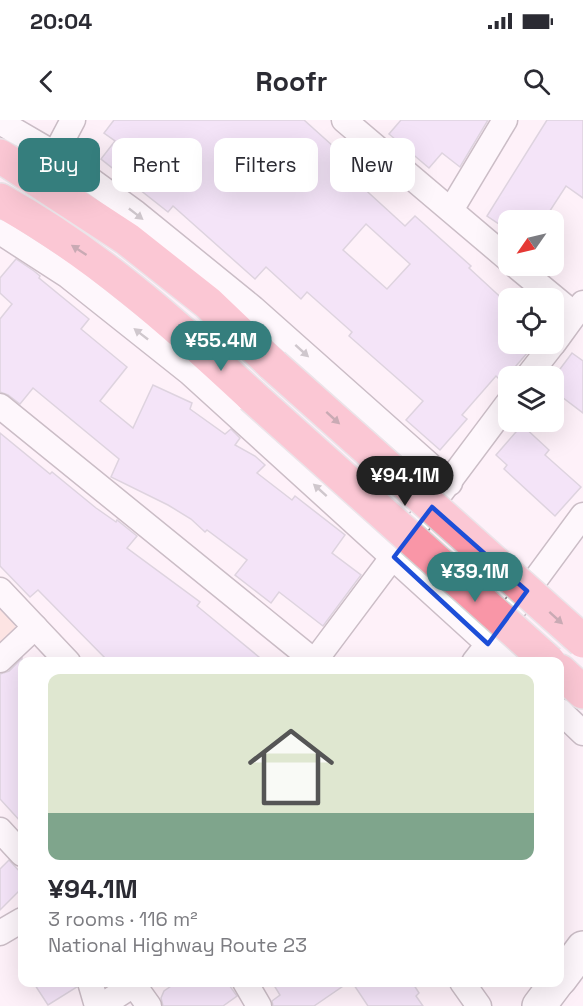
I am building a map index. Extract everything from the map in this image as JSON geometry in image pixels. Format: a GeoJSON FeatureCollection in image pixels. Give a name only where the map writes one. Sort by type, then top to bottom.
{"type":"FeatureCollection","features":[{"type":"Feature","properties":{"kind":"highway"},"geometry":{"type":"LineString","coordinates":[[0,156],[127,240],[208,303],[273,365],[583,642]]}},
{"type":"Feature","properties":{"kind":"highway"},"geometry":{"type":"LineString","coordinates":[[0,201],[100,264],[181,329],[252,396],[543,657]]}},
{"type":"Feature","properties":{"kind":"highway"},"geometry":{"type":"LineString","coordinates":[[564,675],[583,692]]}},
{"type":"Feature","properties":{"kind":"street"},"geometry":{"type":"LineString","coordinates":[[63,138],[73,120]]}},
{"type":"Feature","properties":{"kind":"street"},"geometry":{"type":"LineString","coordinates":[[344,120],[498,250]]}},
{"type":"Feature","properties":{"kind":"street"},"geometry":{"type":"LineString","coordinates":[[451,210],[506,120]]}},
{"type":"Feature","properties":{"kind":"street"},"geometry":{"type":"LineString","coordinates":[[0,122],[28,138]]}},
{"type":"Feature","properties":{"kind":"street"},"geometry":{"type":"LineString","coordinates":[[100,187],[136,213],[253,308],[450,483]]}},
{"type":"Feature","properties":{"kind":"street"},"geometry":{"type":"LineString","coordinates":[[3,239],[68,276],[190,373],[394,557],[481,653],[583,515]]}},
{"type":"Feature","properties":{"kind":"street"},"geometry":{"type":"LineString","coordinates":[[531,276],[579,309],[564,329]]}},
{"type":"Feature","properties":{"kind":"street"},"geometry":{"type":"LineString","coordinates":[[536,366],[545,354]]}},
{"type":"Feature","properties":{"kind":"street"},"geometry":{"type":"LineString","coordinates":[[0,406],[309,657]]}},
{"type":"Feature","properties":{"kind":"street"},"geometry":{"type":"LineString","coordinates":[[317,657],[498,417]]}},
{"type":"Feature","properties":{"kind":"street"},"geometry":{"type":"LineString","coordinates":[[0,590],[63,657]]}},
{"type":"Feature","properties":{"kind":"street"},"geometry":{"type":"LineString","coordinates":[[0,660],[35,627]]}},
{"type":"Feature","properties":{"kind":"street"},"geometry":{"type":"LineString","coordinates":[[564,715],[583,733]]}},
{"type":"Feature","properties":{"kind":"street"},"geometry":{"type":"LineString","coordinates":[[0,830],[18,850]]}},
{"type":"Feature","properties":{"kind":"street"},"geometry":{"type":"LineString","coordinates":[[0,933],[18,922]]}},
{"type":"Feature","properties":{"kind":"street"},"geometry":{"type":"LineString","coordinates":[[564,973],[583,948]]}},
{"type":"Feature","properties":{"kind":"street"},"geometry":{"type":"LineString","coordinates":[[92,987],[99,1006],[131,987]]}},
{"type":"Feature","properties":{"kind":"street"},"geometry":{"type":"LineString","coordinates":[[138,987],[149,1006]]}},
{"type":"Feature","properties":{"kind":"street"},"geometry":{"type":"LineString","coordinates":[[248,987],[260,1006]]}},
{"type":"Feature","properties":{"kind":"street"},"geometry":{"type":"LineString","coordinates":[[466,987],[479,1006]]}},
{"type":"Feature","properties":{"kind":"street"},"geometry":{"type":"LineString","coordinates":[[539,1006],[553,987]]}},
{"type":"Feature","properties":{"kind":"highlighted area"},"geometry":{"type":"Polygon","coordinates":[[[432,507],[527,591],[488,644],[394,557],[432,507]]]}},
{"type":"Feature","properties":{"kind":"shaded area"},"geometry":{"type":"Polygon","coordinates":[[[0,608],[14,623],[17,632],[0,647],[0,608]]]}},
{"type":"Feature","properties":{"kind":"building"},"geometry":{"type":"Polygon","coordinates":[[[114,120],[304,120],[330,143],[330,192],[368,192],[405,226],[415,216],[471,266],[469,268],[498,295],[498,354],[526,354],[516,366],[498,366],[498,378],[496,376],[462,415],[467,419],[440,450],[406,420],[423,401],[349,336],[352,332],[307,292],[301,299],[266,267],[255,279],[173,206],[168,212],[143,192],[202,192],[202,138],[112,139],[104,133],[114,120]],[[366,224],[343,250],[387,289],[410,264],[366,224]]]}},
{"type":"Feature","properties":{"kind":"building"},"geometry":{"type":"Polygon","coordinates":[[[401,120],[488,120],[460,167],[442,153],[429,168],[415,156],[415,138],[394,138],[389,134],[401,120]]]}},
{"type":"Feature","properties":{"kind":"building"},"geometry":{"type":"Polygon","coordinates":[[[547,120],[583,120],[583,198],[566,186],[550,210],[498,210],[498,223],[487,216],[547,120]]]}},
{"type":"Feature","properties":{"kind":"building"},"geometry":{"type":"Polygon","coordinates":[[[112,145],[112,168],[101,159],[112,145]]]}},
{"type":"Feature","properties":{"kind":"building"},"geometry":{"type":"Polygon","coordinates":[[[16,259],[34,271],[40,276],[39,278],[89,319],[81,329],[127,367],[100,401],[133,428],[153,385],[192,403],[190,409],[225,434],[231,429],[240,438],[235,445],[255,456],[265,465],[257,473],[292,500],[295,496],[345,535],[332,553],[361,575],[323,626],[279,592],[271,603],[235,575],[247,560],[207,530],[205,532],[191,519],[168,505],[111,477],[119,459],[33,388],[20,404],[0,392],[0,319],[12,304],[0,293],[0,278],[16,259]]]}},
{"type":"Feature","properties":{"kind":"building"},"geometry":{"type":"Polygon","coordinates":[[[572,353],[583,361],[583,413],[564,399],[562,366],[572,353]]]}},
{"type":"Feature","properties":{"kind":"building"},"geometry":{"type":"Polygon","coordinates":[[[516,432],[530,432],[549,450],[545,455],[581,487],[555,516],[504,469],[507,465],[496,455],[516,432]]]}},
{"type":"Feature","properties":{"kind":"building"},"geometry":{"type":"Polygon","coordinates":[[[0,433],[50,474],[52,472],[96,508],[116,522],[117,520],[137,536],[127,548],[200,602],[197,606],[259,657],[104,657],[38,590],[30,597],[0,566],[0,433]]]}},
{"type":"Feature","properties":{"kind":"building"},"geometry":{"type":"Polygon","coordinates":[[[18,662],[18,819],[0,799],[0,674],[9,671],[18,662]]]}},
{"type":"Feature","properties":{"kind":"building"},"geometry":{"type":"Polygon","coordinates":[[[9,860],[18,870],[18,892],[0,910],[0,869],[9,860]]]}},
{"type":"Feature","properties":{"kind":"building"},"geometry":{"type":"Polygon","coordinates":[[[36,987],[77,987],[48,1005],[36,987]]]}},
{"type":"Feature","properties":{"kind":"building"},"geometry":{"type":"Polygon","coordinates":[[[170,987],[231,987],[237,996],[223,1006],[163,1006],[161,998],[164,991],[170,987]]]}},
{"type":"Feature","properties":{"kind":"building"},"geometry":{"type":"Polygon","coordinates":[[[275,987],[342,987],[314,1006],[273,1006],[272,1001],[280,995],[275,987]]]}},
{"type":"Feature","properties":{"kind":"building"},"geometry":{"type":"Polygon","coordinates":[[[355,987],[415,987],[419,993],[416,996],[423,1006],[368,1006],[355,987]]]}}]}
